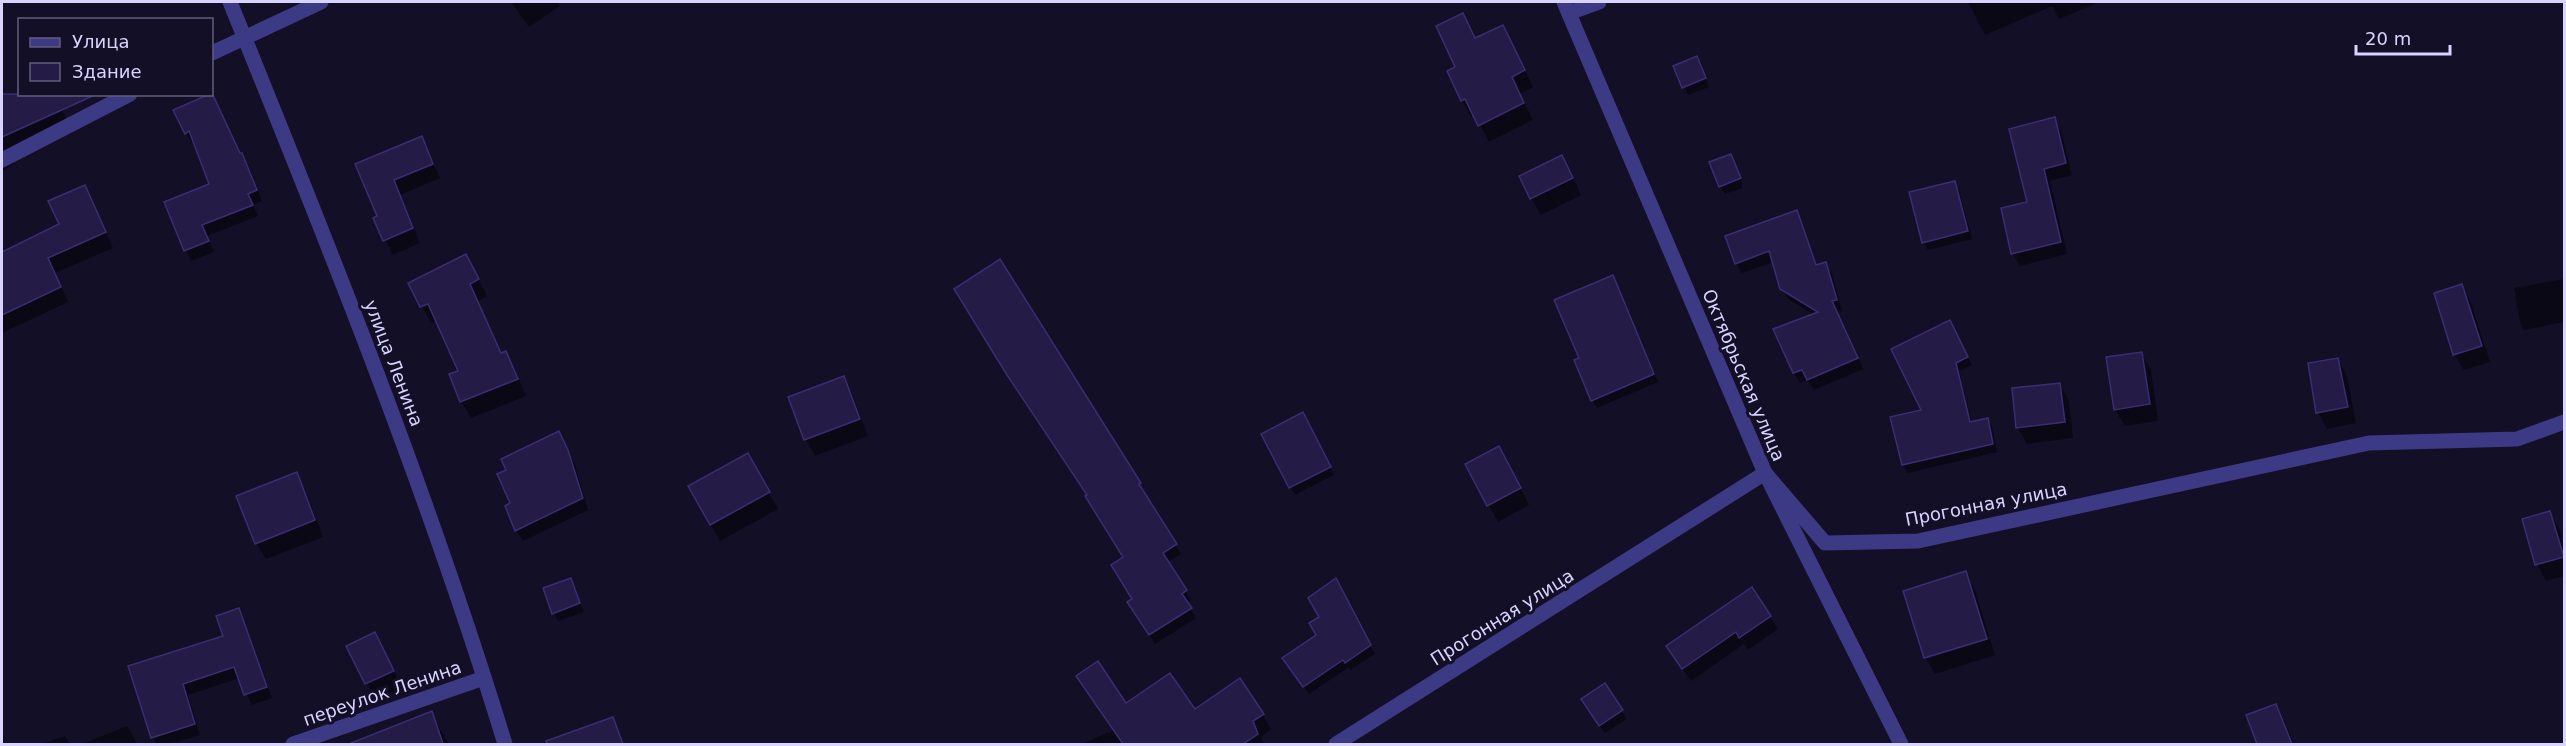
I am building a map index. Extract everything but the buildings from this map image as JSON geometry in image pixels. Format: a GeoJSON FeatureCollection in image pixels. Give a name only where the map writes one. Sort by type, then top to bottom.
{"type":"FeatureCollection","features":[{"type":"Feature","properties":{"kind":"street","name":"улица Ленина"},"geometry":{"type":"LineString","coordinates":[[230,2],[394,415],[455,588],[505,744]]}},
{"type":"Feature","properties":{"kind":"street"},"geometry":{"type":"LineString","coordinates":[[213,52],[321,2]]}},
{"type":"Feature","properties":{"kind":"street","name":"Октябрьская улица"},"geometry":{"type":"LineString","coordinates":[[1599,2],[1566,7],[1765,473],[1900,744]]}},
{"type":"Feature","properties":{"kind":"street"},"geometry":{"type":"LineString","coordinates":[[2,160],[126,96]]}},
{"type":"Feature","properties":{"kind":"street","name":"Прогонная улица"},"geometry":{"type":"LineString","coordinates":[[1336,744],[1765,473],[1825,543],[1918,541],[2369,443],[2517,439],[2565,422]]}},
{"type":"Feature","properties":{"kind":"street","name":"переулок Ленина"},"geometry":{"type":"LineString","coordinates":[[293,744],[484,678]]}}]}
